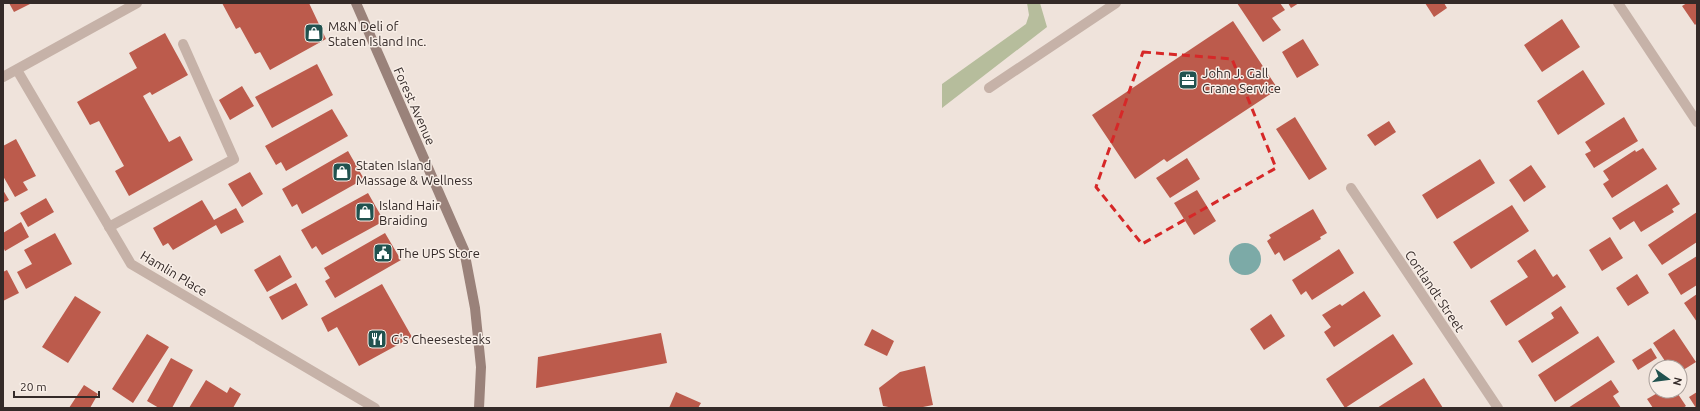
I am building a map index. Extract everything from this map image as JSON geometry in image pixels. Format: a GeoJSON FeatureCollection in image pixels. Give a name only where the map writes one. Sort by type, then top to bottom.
{"type":"FeatureCollection","features":[{"type":"Feature","properties":{"kind":"main road","name":"Forest Avenue"},"geometry":{"type":"LineString","coordinates":[[356,3],[464,250],[476,308],[481,367],[479,408]]}},
{"type":"Feature","properties":{"kind":"street"},"geometry":{"type":"LineString","coordinates":[[3,77],[137,3]]}},
{"type":"Feature","properties":{"kind":"street"},"geometry":{"type":"LineString","coordinates":[[989,88],[1116,3]]}},
{"type":"Feature","properties":{"kind":"street"},"geometry":{"type":"LineString","coordinates":[[1618,3],[1697,122]]}},
{"type":"Feature","properties":{"kind":"street"},"geometry":{"type":"LineString","coordinates":[[109,227],[234,160],[183,44]]}},
{"type":"Feature","properties":{"kind":"street","name":"Hamlin Place"},"geometry":{"type":"LineString","coordinates":[[17,70],[131,264],[375,408]]}},
{"type":"Feature","properties":{"kind":"street","name":"Cortlandt Street"},"geometry":{"type":"LineString","coordinates":[[1351,188],[1498,408]]}},
{"type":"Feature","properties":{"kind":"highlighted area"},"geometry":{"type":"Polygon","coordinates":[[[1143,52],[1232,59],[1276,168],[1142,244],[1096,187],[1143,52]]]}},
{"type":"Feature","properties":{"kind":"green space"},"geometry":{"type":"Polygon","coordinates":[[[1027,3],[1040,3],[1047,27],[942,108],[942,84],[1026,24],[1029,15],[1027,3]]]}},
{"type":"Feature","properties":{"kind":"water"},"geometry":{"type":"Polygon","coordinates":[[[1242,243],[1248,243],[1258,250],[1261,259],[1260,265],[1254,272],[1248,275],[1242,275],[1232,268],[1229,262],[1229,256],[1236,246],[1242,243]]]}},
{"type":"Feature","properties":{"kind":"building"},"geometry":{"type":"Polygon","coordinates":[[[9,3],[32,3],[14,12],[9,3]]]}},
{"type":"Feature","properties":{"kind":"building"},"geometry":{"type":"Polygon","coordinates":[[[222,3],[309,3],[326,39],[270,70],[260,52],[255,54],[240,27],[236,29],[222,3]]]}},
{"type":"Feature","properties":{"kind":"building"},"geometry":{"type":"Polygon","coordinates":[[[1237,3],[1280,3],[1285,10],[1272,18],[1281,30],[1263,42],[1237,3]]]}},
{"type":"Feature","properties":{"kind":"building"},"geometry":{"type":"Polygon","coordinates":[[[1288,3],[1299,3],[1291,8],[1288,3]]]}},
{"type":"Feature","properties":{"kind":"building"},"geometry":{"type":"Polygon","coordinates":[[[1425,3],[1444,3],[1447,8],[1434,17],[1425,3]]]}},
{"type":"Feature","properties":{"kind":"building"},"geometry":{"type":"Polygon","coordinates":[[[1687,3],[1697,3],[1697,23],[1695,25],[1682,6],[1687,3]]]}},
{"type":"Feature","properties":{"kind":"building"},"geometry":{"type":"Polygon","coordinates":[[[1562,19],[1580,47],[1542,72],[1524,45],[1562,19]]]}},
{"type":"Feature","properties":{"kind":"building"},"geometry":{"type":"Polygon","coordinates":[[[1233,21],[1278,89],[1167,162],[1164,159],[1135,179],[1092,115],[1233,21]]]}},
{"type":"Feature","properties":{"kind":"building"},"geometry":{"type":"Polygon","coordinates":[[[165,33],[188,75],[152,95],[150,92],[143,96],[169,142],[180,136],[193,160],[129,196],[115,171],[124,166],[99,121],[90,125],[77,102],[137,68],[129,53],[165,33]]]}},
{"type":"Feature","properties":{"kind":"building"},"geometry":{"type":"Polygon","coordinates":[[[1303,39],[1319,65],[1297,78],[1282,52],[1303,39]]]}},
{"type":"Feature","properties":{"kind":"building"},"geometry":{"type":"Polygon","coordinates":[[[317,64],[333,95],[272,128],[255,97],[317,64]]]}},
{"type":"Feature","properties":{"kind":"building"},"geometry":{"type":"Polygon","coordinates":[[[1583,70],[1605,104],[1558,135],[1537,101],[1583,70]]]}},
{"type":"Feature","properties":{"kind":"building"},"geometry":{"type":"Polygon","coordinates":[[[242,86],[254,106],[230,120],[219,100],[242,86]]]}},
{"type":"Feature","properties":{"kind":"building"},"geometry":{"type":"Polygon","coordinates":[[[332,109],[348,136],[286,171],[281,162],[276,165],[265,146],[332,109]]]}},
{"type":"Feature","properties":{"kind":"building"},"geometry":{"type":"Polygon","coordinates":[[[1295,117],[1327,169],[1309,180],[1276,129],[1295,117]]]}},
{"type":"Feature","properties":{"kind":"building"},"geometry":{"type":"Polygon","coordinates":[[[1624,117],[1638,141],[1594,168],[1585,154],[1591,151],[1585,142],[1624,117]]]}},
{"type":"Feature","properties":{"kind":"building"},"geometry":{"type":"Polygon","coordinates":[[[1389,121],[1396,132],[1375,146],[1367,135],[1389,121]]]}},
{"type":"Feature","properties":{"kind":"building"},"geometry":{"type":"Polygon","coordinates":[[[16,139],[36,176],[23,182],[28,190],[15,197],[3,176],[3,146],[16,139]]]}},
{"type":"Feature","properties":{"kind":"building"},"geometry":{"type":"Polygon","coordinates":[[[1643,148],[1657,169],[1612,198],[1603,184],[1609,180],[1603,171],[1635,150],[1636,152],[1643,148]]]}},
{"type":"Feature","properties":{"kind":"building"},"geometry":{"type":"Polygon","coordinates":[[[348,151],[364,179],[302,214],[297,204],[292,207],[282,189],[348,151]]]}},
{"type":"Feature","properties":{"kind":"building"},"geometry":{"type":"Polygon","coordinates":[[[1187,158],[1200,179],[1170,198],[1156,178],[1187,158]]]}},
{"type":"Feature","properties":{"kind":"building"},"geometry":{"type":"Polygon","coordinates":[[[1480,159],[1495,183],[1437,219],[1422,195],[1480,159]]]}},
{"type":"Feature","properties":{"kind":"building"},"geometry":{"type":"Polygon","coordinates":[[[1531,165],[1546,187],[1524,202],[1509,180],[1531,165]]]}},
{"type":"Feature","properties":{"kind":"building"},"geometry":{"type":"Polygon","coordinates":[[[250,172],[263,194],[242,207],[228,184],[250,172]]]}},
{"type":"Feature","properties":{"kind":"building"},"geometry":{"type":"Polygon","coordinates":[[[1667,184],[1680,204],[1672,209],[1674,212],[1641,232],[1634,221],[1620,230],[1612,218],[1667,184]]]}},
{"type":"Feature","properties":{"kind":"building"},"geometry":{"type":"Polygon","coordinates":[[[3,190],[9,200],[3,203],[3,190]]]}},
{"type":"Feature","properties":{"kind":"building"},"geometry":{"type":"Polygon","coordinates":[[[1197,190],[1216,221],[1194,235],[1174,203],[1197,190]]]}},
{"type":"Feature","properties":{"kind":"building"},"geometry":{"type":"Polygon","coordinates":[[[368,193],[384,221],[322,255],[316,246],[312,249],[301,230],[368,193]]]}},
{"type":"Feature","properties":{"kind":"building"},"geometry":{"type":"Polygon","coordinates":[[[46,198],[54,212],[28,227],[20,213],[46,198]]]}},
{"type":"Feature","properties":{"kind":"building"},"geometry":{"type":"Polygon","coordinates":[[[202,200],[214,220],[236,208],[244,222],[221,234],[216,225],[173,250],[168,243],[163,246],[153,228],[202,200]]]}},
{"type":"Feature","properties":{"kind":"building"},"geometry":{"type":"Polygon","coordinates":[[[1512,205],[1529,231],[1471,269],[1453,242],[1512,205]]]}},
{"type":"Feature","properties":{"kind":"building"},"geometry":{"type":"Polygon","coordinates":[[[1313,209],[1327,233],[1320,237],[1321,239],[1284,261],[1279,252],[1275,255],[1267,241],[1271,238],[1269,235],[1313,209]]]}},
{"type":"Feature","properties":{"kind":"building"},"geometry":{"type":"Polygon","coordinates":[[[1697,212],[1697,242],[1662,265],[1648,245],[1697,212]]]}},
{"type":"Feature","properties":{"kind":"building"},"geometry":{"type":"Polygon","coordinates":[[[21,222],[29,237],[5,251],[3,247],[3,233],[21,222]]]}},
{"type":"Feature","properties":{"kind":"building"},"geometry":{"type":"Polygon","coordinates":[[[55,233],[72,264],[26,289],[17,272],[32,264],[24,250],[55,233]]]}},
{"type":"Feature","properties":{"kind":"building"},"geometry":{"type":"Polygon","coordinates":[[[385,233],[401,260],[335,298],[325,281],[330,278],[324,268],[385,233]]]}},
{"type":"Feature","properties":{"kind":"building"},"geometry":{"type":"Polygon","coordinates":[[[1610,237],[1623,258],[1602,271],[1589,250],[1610,237]]]}},
{"type":"Feature","properties":{"kind":"building"},"geometry":{"type":"Polygon","coordinates":[[[1339,249],[1354,273],[1312,300],[1306,291],[1301,295],[1292,280],[1339,249]]]}},
{"type":"Feature","properties":{"kind":"building"},"geometry":{"type":"Polygon","coordinates":[[[1535,249],[1553,277],[1557,274],[1566,287],[1506,326],[1490,301],[1528,277],[1517,261],[1535,249]]]}},
{"type":"Feature","properties":{"kind":"building"},"geometry":{"type":"Polygon","coordinates":[[[280,255],[292,277],[267,292],[254,270],[280,255]]]}},
{"type":"Feature","properties":{"kind":"building"},"geometry":{"type":"Polygon","coordinates":[[[1697,256],[1697,285],[1681,295],[1668,274],[1697,256]]]}},
{"type":"Feature","properties":{"kind":"building"},"geometry":{"type":"Polygon","coordinates":[[[7,270],[19,293],[3,301],[3,272],[7,270]]]}},
{"type":"Feature","properties":{"kind":"building"},"geometry":{"type":"Polygon","coordinates":[[[1637,274],[1649,293],[1628,306],[1616,288],[1637,274]]]}},
{"type":"Feature","properties":{"kind":"building"},"geometry":{"type":"Polygon","coordinates":[[[296,283],[308,305],[282,320],[269,297],[296,283]]]}},
{"type":"Feature","properties":{"kind":"building"},"geometry":{"type":"Polygon","coordinates":[[[382,284],[412,337],[359,366],[337,327],[328,332],[321,318],[382,284]]]}},
{"type":"Feature","properties":{"kind":"building"},"geometry":{"type":"Polygon","coordinates":[[[1364,291],[1381,316],[1334,347],[1324,332],[1331,327],[1322,315],[1340,304],[1342,306],[1364,291]]]}},
{"type":"Feature","properties":{"kind":"building"},"geometry":{"type":"Polygon","coordinates":[[[1697,294],[1697,322],[1684,303],[1697,294]]]}},
{"type":"Feature","properties":{"kind":"building"},"geometry":{"type":"Polygon","coordinates":[[[75,296],[101,312],[68,363],[42,347],[75,296]]]}},
{"type":"Feature","properties":{"kind":"building"},"geometry":{"type":"Polygon","coordinates":[[[1561,306],[1579,333],[1532,363],[1518,341],[1554,318],[1551,313],[1561,306]]]}},
{"type":"Feature","properties":{"kind":"building"},"geometry":{"type":"Polygon","coordinates":[[[1271,314],[1285,336],[1264,350],[1250,329],[1271,314]]]}},
{"type":"Feature","properties":{"kind":"building"},"geometry":{"type":"Polygon","coordinates":[[[872,329],[894,341],[887,356],[864,345],[872,329]]]}},
{"type":"Feature","properties":{"kind":"building"},"geometry":{"type":"Polygon","coordinates":[[[1674,329],[1696,362],[1688,367],[1688,359],[1664,359],[1653,343],[1674,329]]]}},
{"type":"Feature","properties":{"kind":"building"},"geometry":{"type":"Polygon","coordinates":[[[661,333],[667,363],[536,388],[538,357],[661,333]]]}},
{"type":"Feature","properties":{"kind":"building"},"geometry":{"type":"Polygon","coordinates":[[[147,334],[169,347],[133,403],[112,389],[147,334]]]}},
{"type":"Feature","properties":{"kind":"building"},"geometry":{"type":"Polygon","coordinates":[[[1393,334],[1413,364],[1345,408],[1326,379],[1393,334]]]}},
{"type":"Feature","properties":{"kind":"building"},"geometry":{"type":"Polygon","coordinates":[[[1598,336],[1615,362],[1555,402],[1538,375],[1598,336]]]}},
{"type":"Feature","properties":{"kind":"building"},"geometry":{"type":"Polygon","coordinates":[[[1651,348],[1657,358],[1648,359],[1648,364],[1638,370],[1632,360],[1651,348]]]}},
{"type":"Feature","properties":{"kind":"building"},"geometry":{"type":"Polygon","coordinates":[[[171,358],[193,370],[172,408],[159,408],[147,401],[171,358]]]}},
{"type":"Feature","properties":{"kind":"building"},"geometry":{"type":"Polygon","coordinates":[[[925,366],[933,405],[918,408],[894,408],[883,406],[879,388],[900,372],[925,366]]]}},
{"type":"Feature","properties":{"kind":"building"},"geometry":{"type":"Polygon","coordinates":[[[1424,378],[1443,408],[1377,408],[1424,378]]]}},
{"type":"Feature","properties":{"kind":"building"},"geometry":{"type":"Polygon","coordinates":[[[206,380],[227,393],[230,387],[241,394],[233,408],[189,408],[206,380]]]}},
{"type":"Feature","properties":{"kind":"building"},"geometry":{"type":"Polygon","coordinates":[[[1611,380],[1619,392],[1613,396],[1621,408],[1568,408],[1611,380]]]}},
{"type":"Feature","properties":{"kind":"building"},"geometry":{"type":"Polygon","coordinates":[[[84,385],[98,394],[90,408],[69,408],[84,385]]]}},
{"type":"Feature","properties":{"kind":"building"},"geometry":{"type":"Polygon","coordinates":[[[676,392],[701,403],[698,408],[669,408],[676,392]]]}},
{"type":"Feature","properties":{"kind":"building"},"geometry":{"type":"Polygon","coordinates":[[[1697,392],[1697,408],[1696,408],[1689,397],[1697,392]]]}},
{"type":"Feature","properties":{"kind":"building"},"geometry":{"type":"Polygon","coordinates":[[[1647,399],[1681,399],[1686,406],[1683,408],[1653,408],[1647,399]]]}},
{"type":"Feature","properties":{"kind":"place","name":"M&N Deli of Staten Island Inc."},"geometry":{"type":"Point","coordinates":[314,33]}},
{"type":"Feature","properties":{"kind":"place","name":"John J. Gall Crane Service"},"geometry":{"type":"Point","coordinates":[1188,80]}},
{"type":"Feature","properties":{"kind":"place","name":"Staten Island Massage & Wellness"},"geometry":{"type":"Point","coordinates":[342,172]}},
{"type":"Feature","properties":{"kind":"place","name":"Island Hair Braiding"},"geometry":{"type":"Point","coordinates":[365,212]}},
{"type":"Feature","properties":{"kind":"place","name":"The UPS Store"},"geometry":{"type":"Point","coordinates":[383,253]}},
{"type":"Feature","properties":{"kind":"place","name":"G's Cheesesteaks"},"geometry":{"type":"Point","coordinates":[377,339]}}]}
